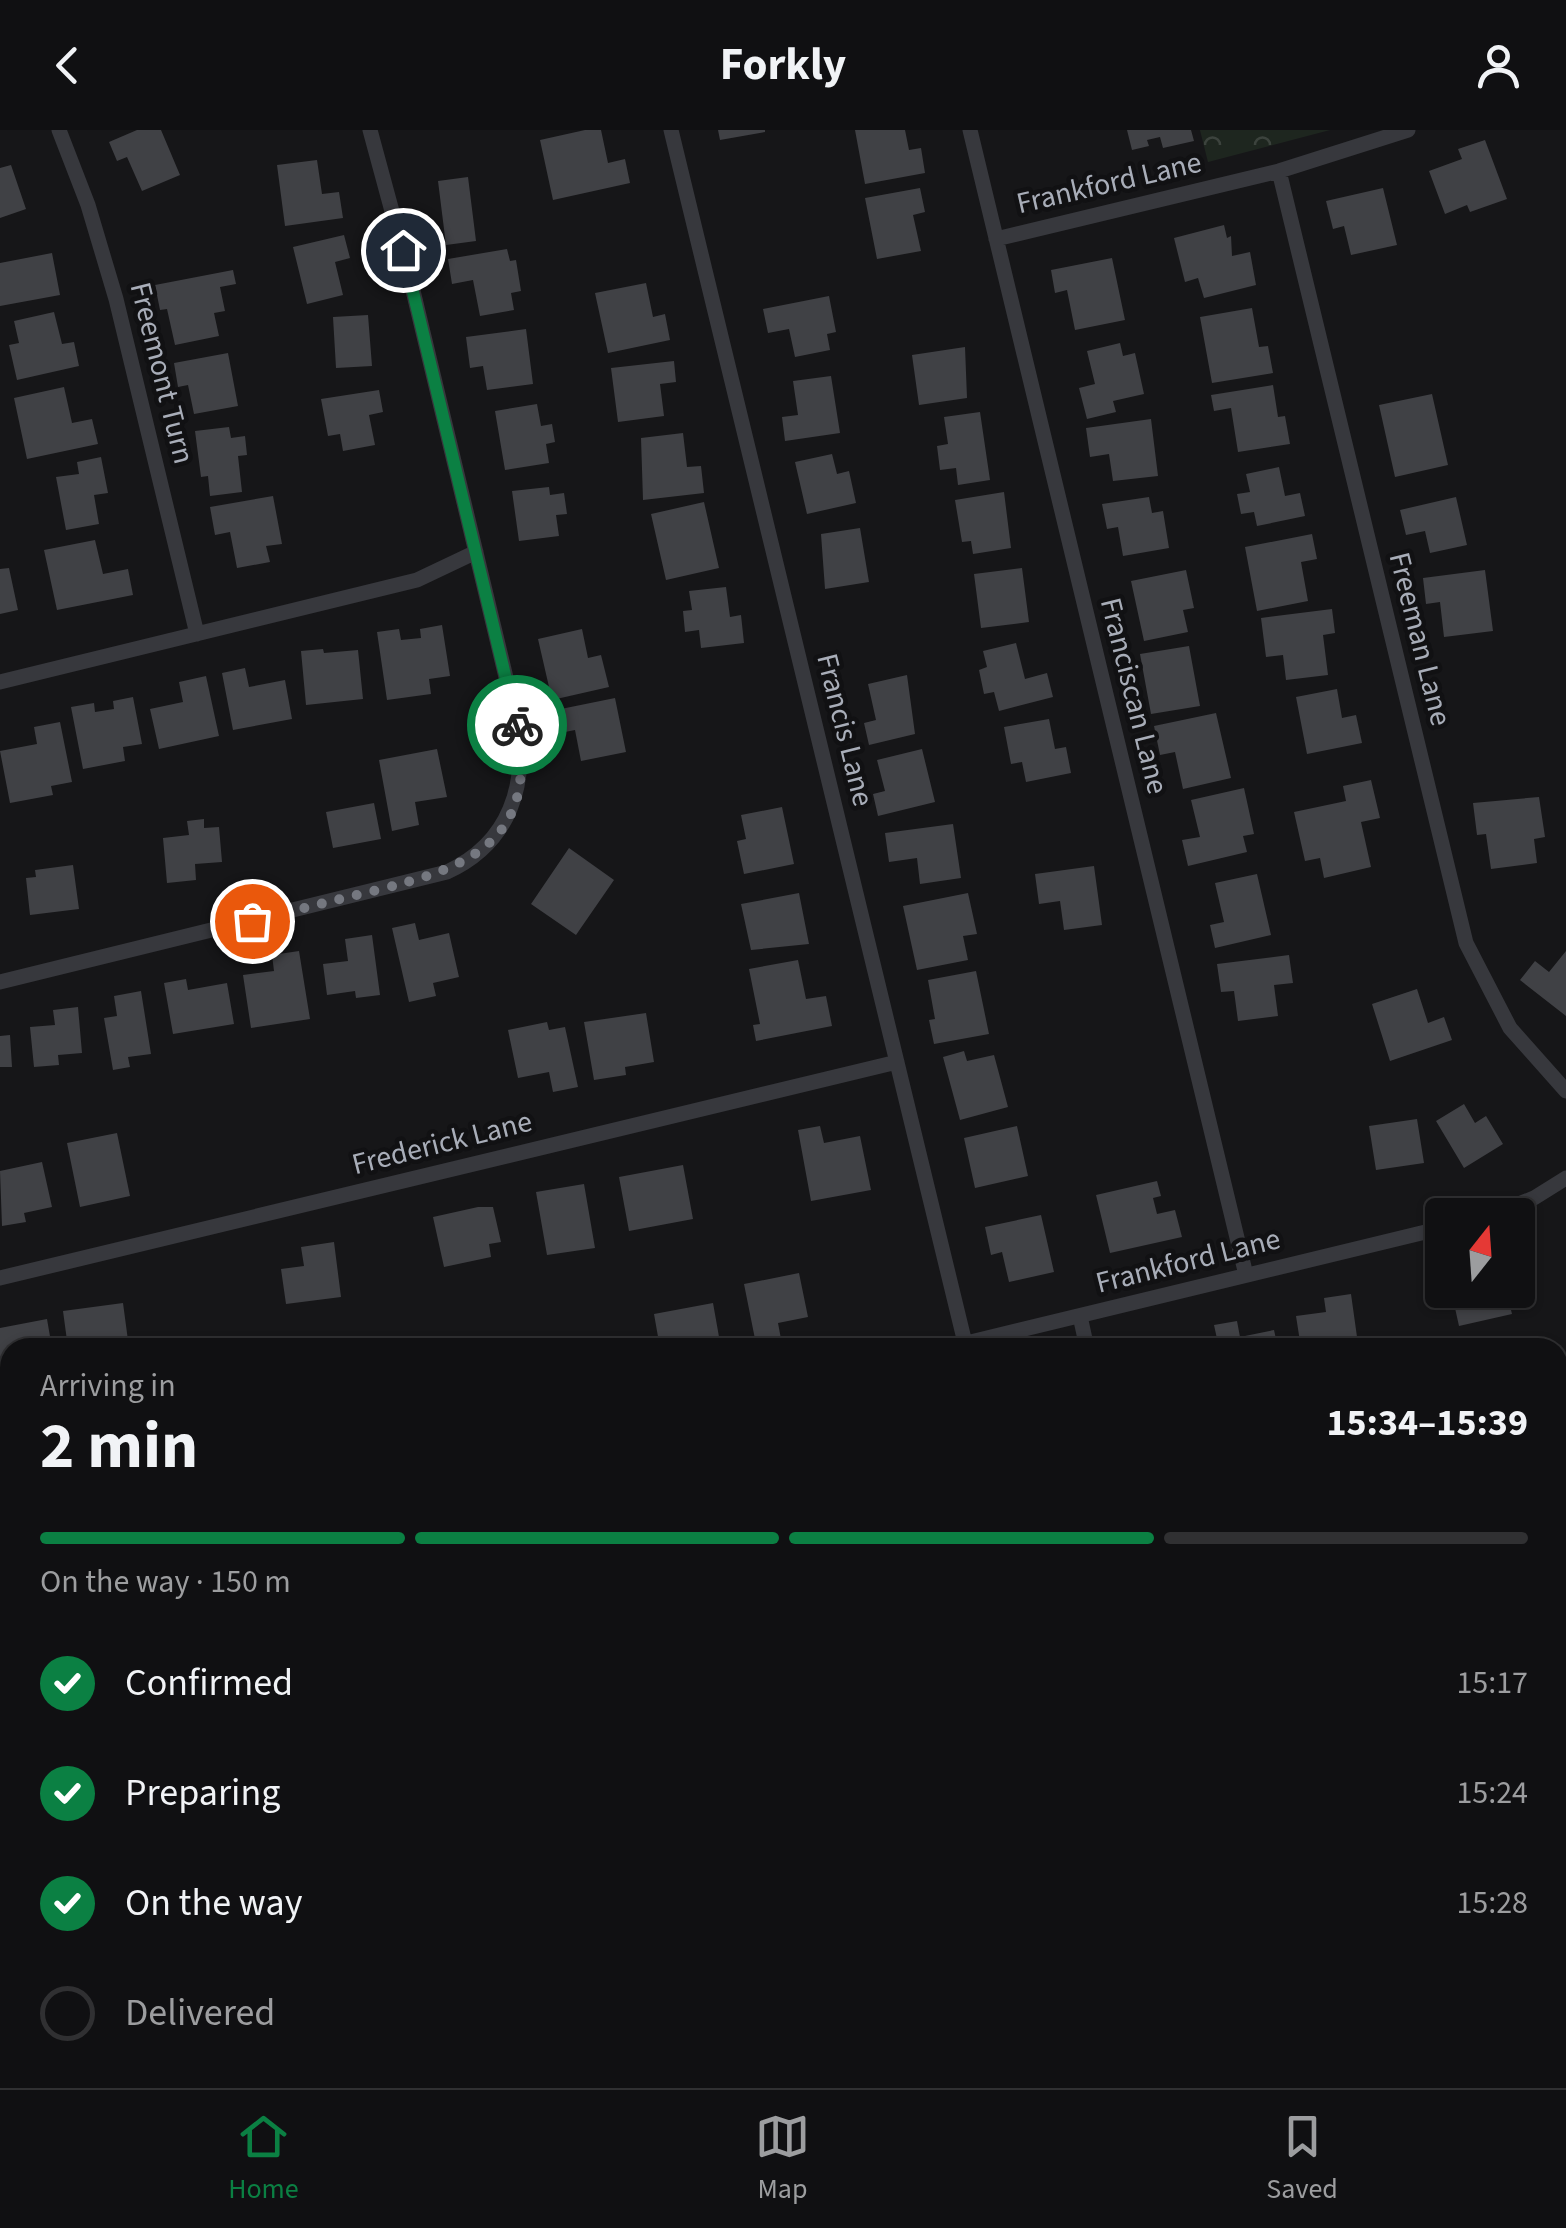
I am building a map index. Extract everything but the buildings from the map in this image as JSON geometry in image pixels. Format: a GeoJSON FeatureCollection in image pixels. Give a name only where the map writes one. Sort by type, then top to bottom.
{"type":"FeatureCollection","features":[{"type":"Feature","properties":{"kind":"street","name":"Freemont Turn"},"geometry":{"type":"LineString","coordinates":[[59,130],[112,283],[197,634]]}},
{"type":"Feature","properties":{"kind":"street"},"geometry":{"type":"LineString","coordinates":[[0,982],[414,882],[462,865],[500,830],[516,799],[521,767],[516,719],[370,130]]}},
{"type":"Feature","properties":{"kind":"street","name":"Francis Lane"},"geometry":{"type":"LineString","coordinates":[[672,130],[965,1338]]}},
{"type":"Feature","properties":{"kind":"street","name":"Franciscan Lane"},"geometry":{"type":"LineString","coordinates":[[970,130],[1246,1275]]}},
{"type":"Feature","properties":{"kind":"street","name":"Frankford Lane"},"geometry":{"type":"LineString","coordinates":[[996,239],[1279,171],[1408,130]]}},
{"type":"Feature","properties":{"kind":"street","name":"Freeman Lane"},"geometry":{"type":"LineString","coordinates":[[1279,171],[1466,942],[1510,1028],[1566,1091]]}},
{"type":"Feature","properties":{"kind":"street"},"geometry":{"type":"LineString","coordinates":[[0,682],[417,580],[476,552]]}},
{"type":"Feature","properties":{"kind":"street","name":"Frederick Lane"},"geometry":{"type":"LineString","coordinates":[[0,1278],[896,1062]]}},
{"type":"Feature","properties":{"kind":"street"},"geometry":{"type":"LineString","coordinates":[[1534,1198],[1566,1178]]}},
{"type":"Feature","properties":{"kind":"street","name":"Frankford Lane"},"geometry":{"type":"LineString","coordinates":[[987,1338],[1425,1232]]}},
{"type":"Feature","properties":{"kind":"street"},"geometry":{"type":"LineString","coordinates":[[1080,1316],[1086,1338]]}},
{"type":"Feature","properties":{"kind":"green space"},"geometry":{"type":"Polygon","coordinates":[[[1200,130],[1330,130],[1208,162],[1200,130]]]}},
{"type":"Feature","properties":{"kind":"way so far"},"geometry":{"type":"LineString","coordinates":[[252,921],[432,877],[476,856],[500,830],[516,799],[521,767],[517,725]]}},
{"type":"Feature","properties":{"kind":"route"},"geometry":{"type":"LineString","coordinates":[[403,250],[517,725]]}}]}
